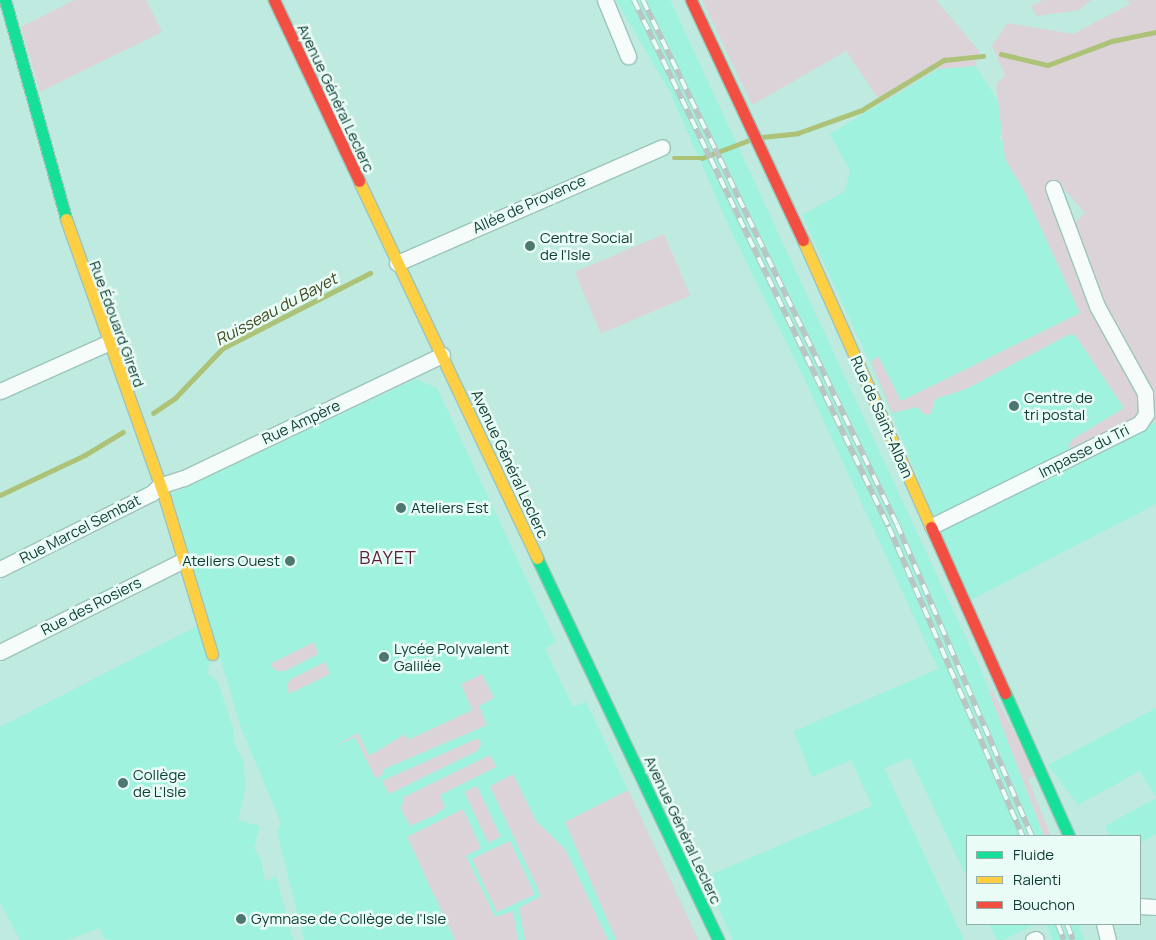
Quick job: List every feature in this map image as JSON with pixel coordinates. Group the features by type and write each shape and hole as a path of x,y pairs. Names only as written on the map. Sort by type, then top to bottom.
{"street":[{"name":"Rue Édouard Girerd","path":"5,0 5,25 55,187 159,486 212,654"},
{"name":"Avenue Général Leclerc","path":"274,0 718,940"},
{"path":"605,0 628,56"},
{"name":"Rue de Saint-Alban","path":"691,0 752,129 932,526 964,606 1044,774 1069,835"},
{"name":"Allée de Provence","path":"397,263 662,147"},
{"name":"Impasse du Tri","path":"932,526 1140,422 1146,414 1145,393 1098,306 1053,188"},
{"path":"0,391 108,343"},
{"name":"Rue Ampère","path":"159,486 184,478 442,355"},
{"name":"Rue Marcel Sembat","path":"0,569 152,493 159,486"},
{"name":"Rue des Rosiers","path":"0,652 182,561"},
{"path":"1141,906 1156,907"},
{"path":"1104,925 1108,940"}],"shaded area":[{"path":"74,0 146,0 162,32 40,92 21,27"},
{"path":"616,0 670,0 981,670 1044,835 966,835 966,876 910,758 884,768 964,940 733,940 705,877 872,806 851,760 812,777 794,731 938,669 804,378 729,227 670,92"},
{"path":"702,0 936,0 980,52 975,66 937,69 881,103 846,51 752,105"},
{"path":"1043,0 1091,0 1079,10 1037,16 1031,6"},
{"path":"1128,0 1156,0 1156,425 1150,415 1151,397 1147,384 1100,300 1073,225 1085,213 1057,181 1047,184 1094,308 1142,392 1144,400 1140,415 1134,420 1072,449 1068,446 1073,439 1124,408 1075,335 1068,335 966,389 935,399 931,414 925,415 917,407 892,413 871,362 878,356 901,401 1080,313 1023,189 1005,159 996,84 1005,75 992,46 1007,23 1073,34 1130,4"},
{"path":"975,66 1014,125 999,136 1124,382 1156,425 1156,504 969,601 872,367 802,215 845,191 850,171 830,134 937,69"},
{"path":"664,234 690,296 601,334 575,272"},
{"name":"Lycée Polyvalent Galilée","path":"416,379 437,388 556,642 545,649 573,707 586,702 699,940 304,940 277,832 281,823 241,728 172,494"},
{"name":"Collège de L'Isle","path":"199,625 209,660 208,674 218,682 234,732 233,740 244,763 245,791 238,820 260,826 254,848 261,860 265,882 276,876 293,940 110,940 104,938 100,928 67,940 20,940 0,902 0,727"},
{"path":"314,642 318,654 285,671 276,671 270,664"},
{"path":"325,662 330,674 289,694 287,684 291,679"},
{"path":"482,674 494,698 479,706 487,725 384,769 382,775 376,779 355,737 331,748 358,733 369,756 405,734 408,740 472,710 461,684"},
{"path":"992,690 1036,775 1028,779 1051,835 1044,835 989,692"},
{"path":"1156,708 1156,798 1140,771 1078,805 1048,765"},
{"path":"478,738 481,744 477,751 389,794 382,781"},
{"path":"490,755 496,767 440,795 445,807 435,815 410,826 401,809 404,797"},
{"path":"513,774 536,821 565,849 608,940 525,940 519,908 541,896 490,786"},
{"path":"477,786 501,837 488,843 464,792"},
{"path":"628,790 697,940 616,940 565,822"},
{"path":"1156,798 1156,834 1141,842 1141,835 1110,835 1105,826"},
{"path":"463,809 481,848 466,856 495,917 513,911 518,940 455,940 407,837"},
{"path":"510,841 535,894 497,912 472,859"},
{"path":"990,925 1034,925 1003,940 997,940"},
{"path":"1047,925 1078,925 1084,940 1052,940"}],"waterway":[{"name":"Ruisseau du Bayet","path":"1001,54 1048,65 1112,41 1156,32"},
{"name":"Ruisseau du Bayet","path":"762,137 798,133 862,110 944,60 983,56"},
{"name":"Ruisseau du Bayet","path":"674,158 702,158 752,139"},
{"name":"Ruisseau du Bayet","path":"153,413 175,398 223,348 370,273"},
{"name":"Ruisseau du Bayet","path":"0,495 85,455 123,432"}],"railway":[{"path":"634,0 889,527 1023,835"},
{"path":"643,0 897,524 1032,835"},
{"path":"1058,925 1064,940"},
{"path":"1067,925 1073,940"}],"traffic: fast":[{"path":"5,0 66,219"},
{"path":"537,558 718,940"},
{"path":"1005,693 1069,835"}],"traffic: slow":[{"path":"359,181 537,558"},
{"path":"66,219 165,499 212,654"},
{"path":"803,240 931,527"}],"traffic: jam":[{"path":"274,0 359,181"},
{"path":"691,0 803,240"},
{"path":"931,527 1005,693"}],"place":[{"name":"Centre Social de l'Isle","path":"530,246"},
{"name":"Centre de tri postal","path":"1014,406"},
{"name":"Ateliers Est","path":"401,508"},
{"name":"Ateliers Ouest","path":"290,561"},
{"name":"Lycée Polyvalent Galilée","path":"384,657"},
{"name":"Collège de L'Isle","path":"123,783"},
{"name":"Gymnase de Collège de l'Isle","path":"241,919"}],"district":[{"name":"BAYET","path":"388,557"}]}
